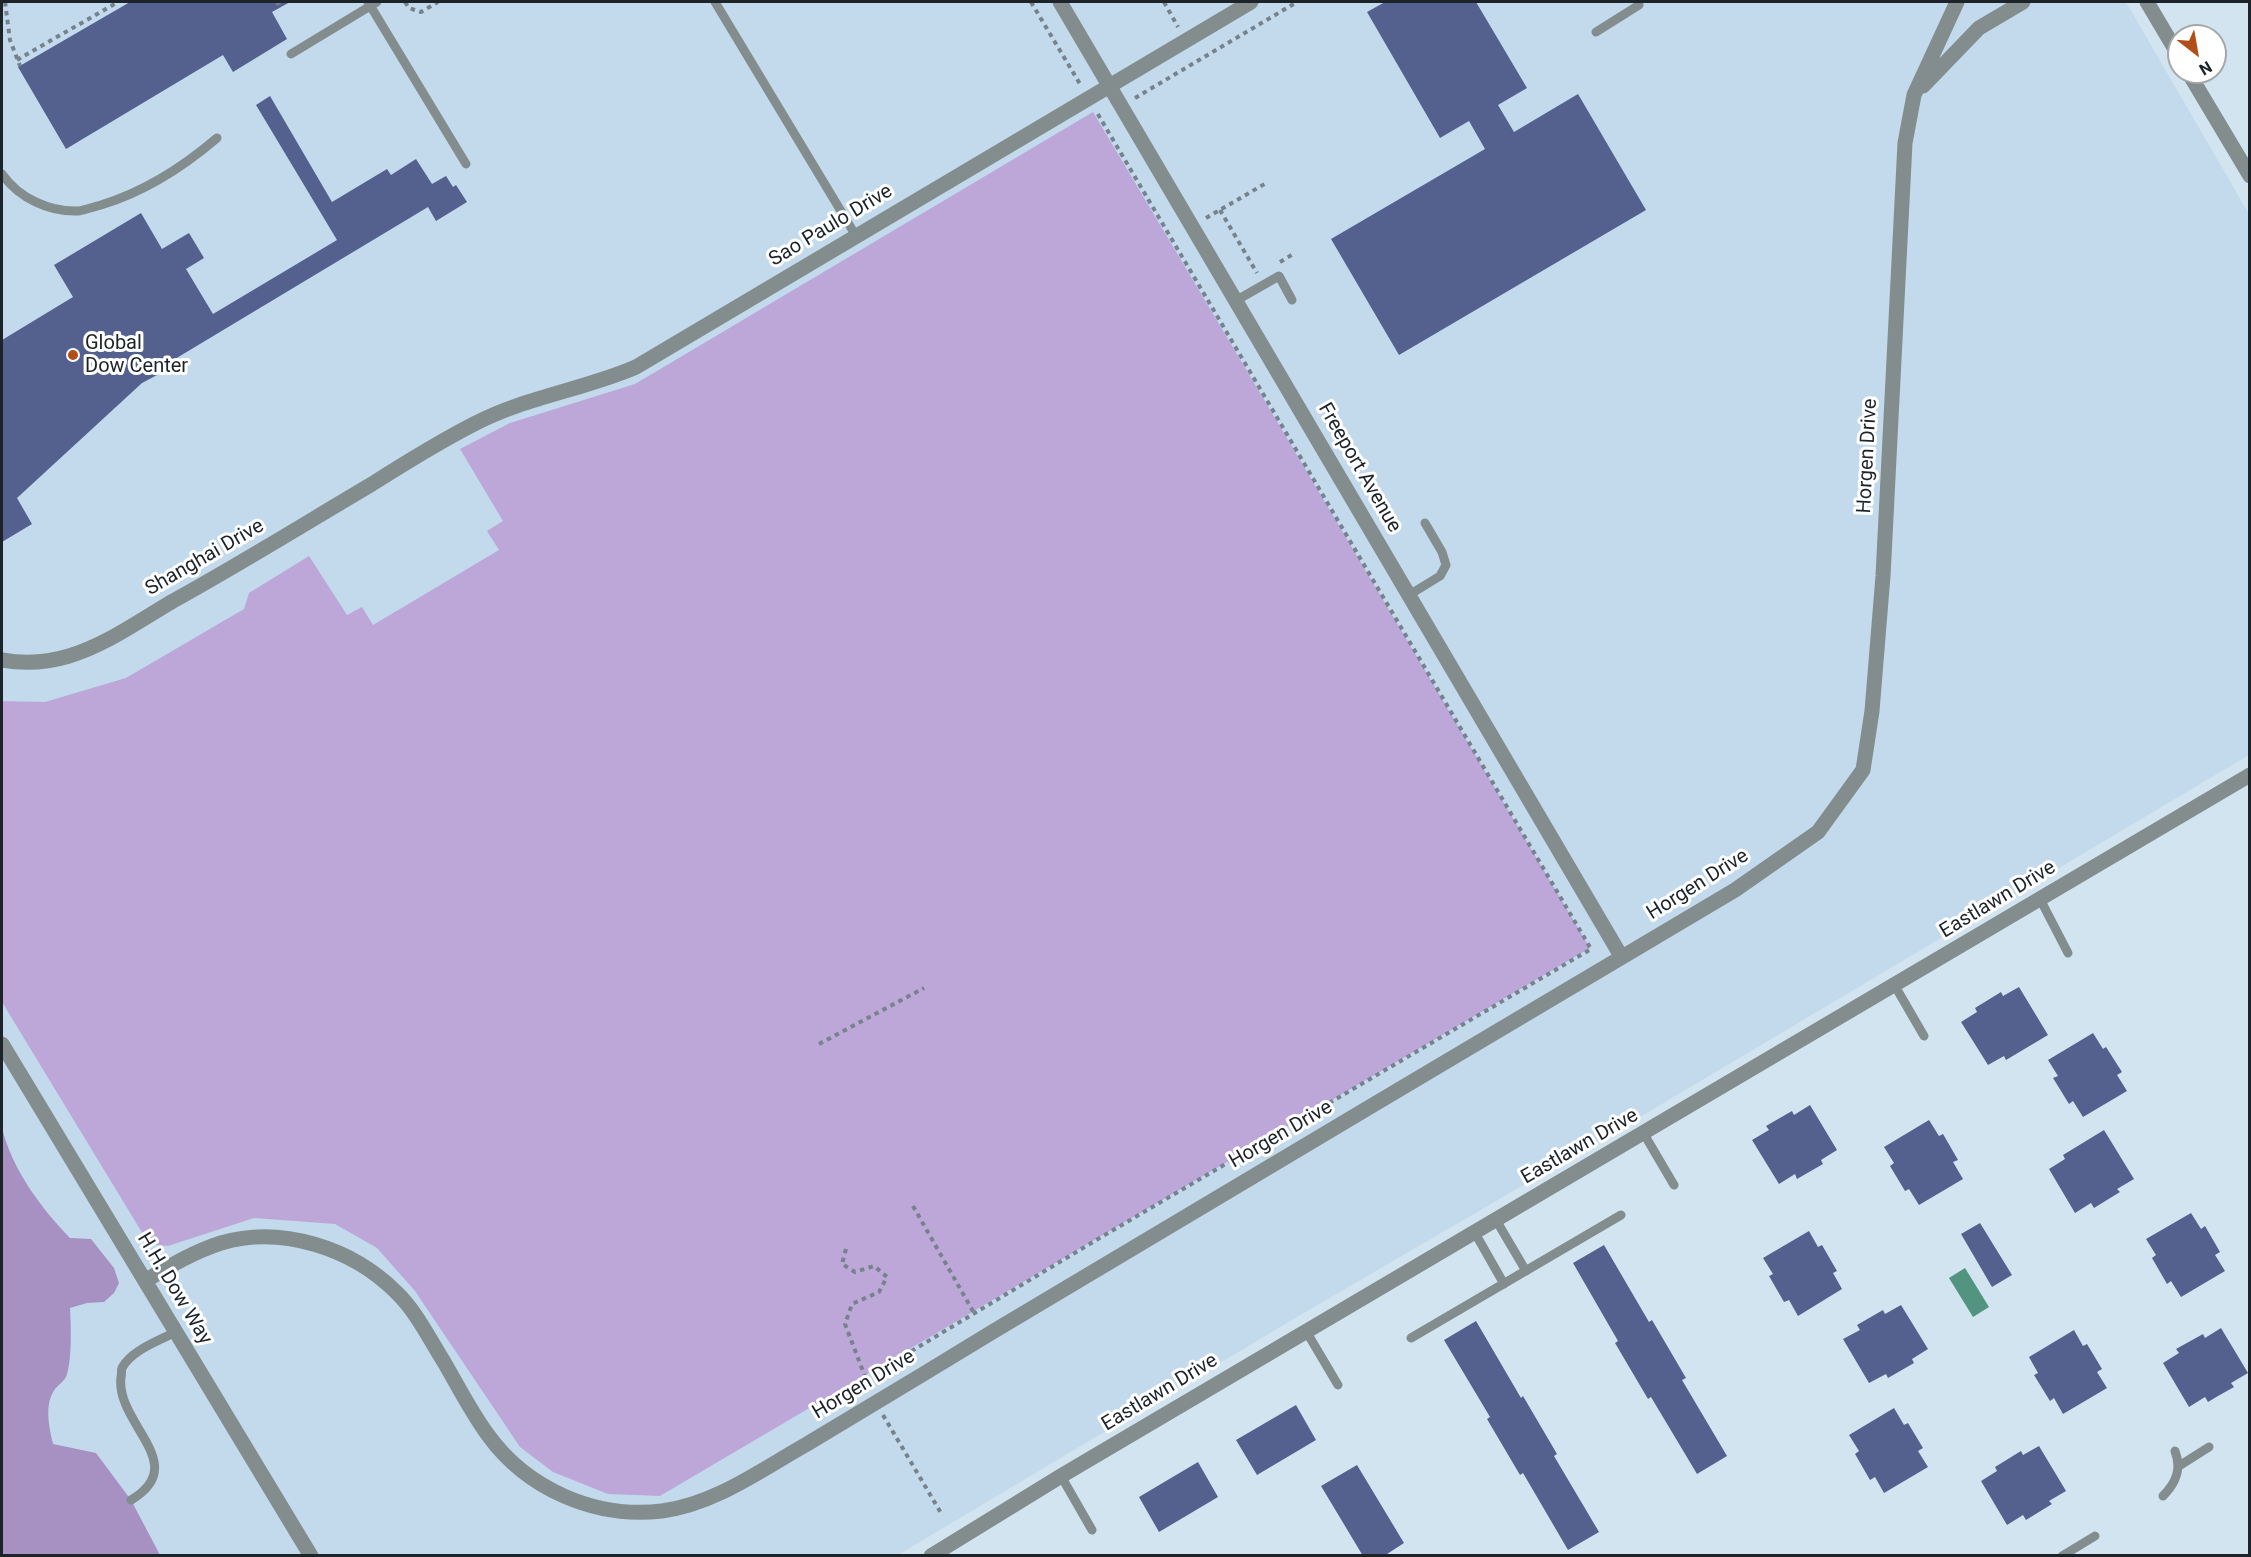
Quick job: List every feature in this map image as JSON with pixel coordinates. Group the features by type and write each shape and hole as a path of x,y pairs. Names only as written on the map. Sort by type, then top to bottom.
{"street":[{"name":"Freeport Avenue","path":"1060,2 1621,956"},
{"name":"Sao Paulo Drive","path":"419,455 500,411 606,380 636,367 1251,2"},
{"name":"Horgen Drive","path":"145,1281 190,1254 227,1241 278,1237 330,1248 366,1269 395,1291 417,1319 489,1437 536,1482 591,1507 626,1511 661,1511 694,1503 727,1490 876,1403 1146,1239 1735,890 1818,832 1863,770 1872,711 1883,576 1905,143 1914,95 1957,2"},
{"path":"1914,95 1979,28 2023,2"},
{"path":"2147,2 2167,36"},
{"path":"2195,84 2250,176"},
{"name":"Shanghai Drive","path":"2,660 24,664 46,661 68,656 114,636 419,455"},
{"name":"Eastlawn Drive","path":"931,1556 1061,1476 2250,775"},
{"name":"H.H. Dow Way","path":"2,1044 311,1556"}],"lane":[{"path":"715,2 856,236"},
{"path":"291,54 372,3 466,164"},
{"path":"1596,32 1640,3"},
{"path":"2,174 21,195 56,210 80,211 148,186 201,152 217,138"},
{"path":"1237,300 1279,276 1292,300"},
{"path":"1409,595 1440,576 1446,565 1442,552 1425,523"},
{"path":"2040,899 2068,953"},
{"path":"1895,986 1924,1036"},
{"path":"1644,1134 1674,1185"},
{"path":"1411,1338 1621,1215"},
{"path":"1496,1220 1526,1271"},
{"path":"1475,1233 1504,1284"},
{"path":"1306,1331 1338,1385"},
{"path":"131,1500 140,1495 155,1477 156,1462 128,1410 120,1386 123,1368 135,1354 175,1332"},
{"path":"2179,1466 2210,1447"},
{"path":"2163,1496 2171,1488 2177,1476 2179,1466 2175,1451"},
{"path":"1061,1476 1092,1530"},
{"path":"2062,1556 2095,1536"}],"path":[{"path":"6,2 7,29 20,66"},
{"path":"16,60 118,2"},
{"path":"405,2 409,8 420,12 438,2"},
{"path":"865,1379 1591,949 1031,2"},
{"path":"1164,2 1185,40"},
{"path":"1100,118 1297,2"},
{"path":"1172,238 1268,182"},
{"path":"1220,210 1258,275 1267,270"},
{"path":"1276,264 1295,253"},
{"path":"819,1044 924,987"},
{"path":"913,1206 974,1313"},
{"path":"846,1249 842,1264 855,1272 874,1266 887,1277 879,1292 852,1304 845,1324 876,1403 941,1513"}],"shaded area":[{"path":"2,2 2126,2 2167,73 2167,84 2174,84 2249,214 2249,755 898,1555 2,1556"},
{"path":"1093,112 1590,948 660,1496 608,1494 553,1472 520,1447 415,1291 377,1248 335,1224 254,1218 168,1246 149,1244 2,1002 2,701 45,702 126,678 244,609 249,593 309,556 347,615 362,607 373,625 499,550 487,531 503,521 460,449 510,423 635,384"},
{"path":"2,1128 20,1173 38,1201 70,1238 91,1239 114,1268 119,1283 114,1293 104,1302 87,1303 70,1308 69,1368 65,1378 55,1389 48,1409 53,1444 96,1453 131,1500 160,1555 2,1555"},
{"path":"1965,1268 1989,1307 1973,1317 1949,1278"}],"building":[{"path":"130,2 290,2 272,12 287,39 233,72 223,55 66,149 18,67"},
{"path":"1385,2 1476,2 1527,88 1498,105 1514,132 1578,94 1646,210 1399,355 1331,239 1485,149 1469,121 1440,138 1367,12"},
{"path":"270,96 332,202 387,169 391,175 416,159 432,184 446,176 453,187 456,185 467,202 436,221 428,207 175,359 178,364 142,383 17,498 32,524 2,542 2,340 73,297 54,265 141,213 162,249 189,233 204,258 186,269 213,314 337,240 256,105"},
{"path":"2019,987 2048,1035 2006,1060 2004,1056 1988,1065 1961,1022 1977,1012 1975,1008 2001,992 2003,996"},
{"path":"2093,1033 2103,1049 2106,1047 2122,1072 2117,1075 2127,1091 2083,1117 2073,1101 2069,1104 2053,1078 2058,1076 2048,1060"},
{"path":"1810,1105 1837,1150 1821,1160 1823,1164 1797,1179 1795,1174 1779,1184 1752,1140 1769,1130 1766,1126 1792,1111 1794,1115"},
{"path":"1929,1120 1939,1136 1943,1134 1958,1160 1953,1162 1963,1179 1919,1205 1909,1189 1905,1191 1890,1166 1894,1163 1884,1147"},
{"path":"2104,1130 2134,1179 2117,1189 2120,1192 2094,1208 2091,1203 2075,1213 2049,1169 2065,1159 2063,1155"},
{"path":"2191,1213 2201,1229 2205,1226 2220,1252 2215,1255 2225,1271 2181,1297 2171,1281 2167,1284 2152,1258 2156,1255 2146,1239"},
{"path":"1980,1223 2012,1275 1992,1287 1961,1234"},
{"path":"1809,1231 1818,1247 1822,1245 1837,1271 1833,1273 1842,1289 1798,1316 1789,1300 1784,1302 1769,1276 1773,1274 1763,1258"},
{"path":"1604,1245 1649,1322 1652,1320 1686,1378 1682,1380 1727,1456 1697,1474 1651,1397 1648,1399 1615,1343 1618,1341 1573,1263"},
{"path":"1901,1305 1928,1349 1912,1359 1914,1363 1888,1378 1886,1374 1869,1383 1843,1339 1860,1330 1857,1325 1883,1310 1885,1314"},
{"path":"1476,1321 1557,1454 1554,1456 1599,1532 1568,1550 1523,1473 1520,1475 1487,1419 1490,1417 1444,1340"},
{"path":"2221,1328 2248,1373 2231,1383 2234,1387 2208,1402 2205,1397 2189,1407 2163,1363 2179,1353 2176,1349 2203,1334 2205,1338"},
{"path":"2074,1330 2083,1346 2087,1344 2102,1369 2097,1372 2107,1388 2063,1414 2054,1398 2050,1401 2034,1375 2038,1373 2029,1357"},
{"path":"1296,1405 1316,1440 1257,1475 1236,1440"},
{"path":"1894,1408 1904,1425 1908,1423 1923,1448 1918,1451 1928,1467 1884,1493 1875,1477 1870,1480 1855,1454 1859,1451 1849,1435"},
{"path":"2039,1446 2066,1491 2049,1501 2052,1504 2026,1520 2023,1515 2007,1525 1981,1481 1997,1471 1995,1467 2021,1451 2023,1455"},
{"path":"1198,1462 1218,1497 1159,1532 1139,1497"},
{"path":"1357,1465 1404,1543 1384,1556 1363,1556 1321,1486"}],"place":[{"name":"Global Dow Center","path":"73,355"}]}
